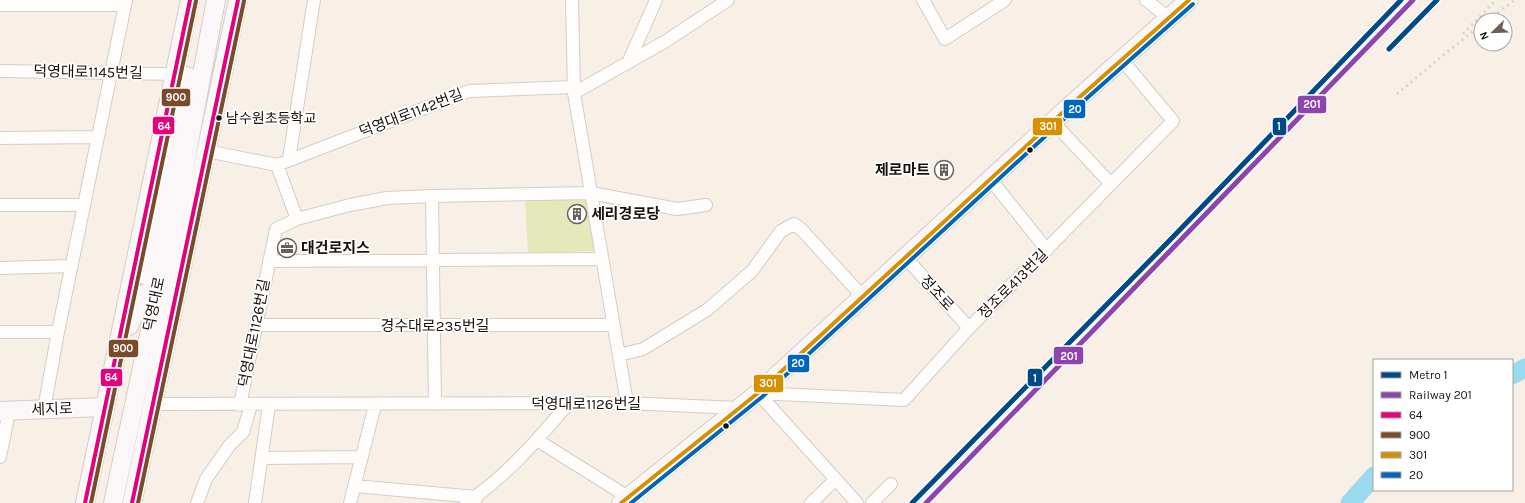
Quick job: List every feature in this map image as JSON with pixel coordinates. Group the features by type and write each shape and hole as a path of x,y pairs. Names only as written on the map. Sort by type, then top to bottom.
{"main road":[{"name":"덕영대로","path":"85,503 104,407 176,74 190,0"},
{"path":"171,199 202,0"},
{"path":"171,199 216,0"},
{"name":"덕영대로","path":"132,503 238,0"},
{"path":"625,500 737,408 758,393 1053,122 1123,61 1189,0"},
{"name":"덕영대로","path":"102,503 171,199"},
{"name":"덕영대로","path":"113,503 150,295"},
{"path":"117,351 150,295"},
{"path":"150,295 162,361"},
{"name":"세지로","path":"5,411 104,407"}],"street":[{"path":"289,159 314,0"},
{"path":"572,0 574,90 626,403"},
{"path":"628,63 656,0"},
{"path":"574,90 628,63 666,41 728,0"},
{"path":"923,0 945,39 1005,0"},
{"path":"1146,0 1169,18"},
{"path":"0,5 125,3 71,266 44,409"},
{"name":"정조로413번길","path":"758,393 904,400 969,328 1172,121 1123,61"},
{"name":"덕영대로1145번길","path":"0,71 176,74"},
{"name":"덕영대로1142번길","path":"277,165 289,159 469,91 574,90"},
{"path":"1053,122 1111,184"},
{"path":"0,138 98,137"},
{"path":"207,151 277,165 297,219"},
{"path":"991,180 1047,250"},
{"path":"602,259 269,261 276,229 297,219 350,205 387,198 591,193 677,209 706,205"},
{"path":"432,196 431,261 435,404"},
{"path":"0,206 84,205"},
{"path":"618,356 643,349 707,310 752,271 781,231 794,224 802,229 863,296"},
{"name":"정조로","path":"906,258 969,328"},
{"name":"덕영대로1126번길","path":"245,405 256,325 269,261"},
{"path":"0,268 71,266"},
{"name":"경수대로235번길","path":"256,325 613,325"},
{"path":"0,332 58,332"},
{"path":"758,393 857,503"},
{"path":"355,486 473,501 537,440 569,403"},
{"name":"덕영대로1126번길","path":"153,404 375,405 626,403 737,408"},
{"path":"197,503 206,479 229,446 243,432 245,405"},
{"path":"256,503 269,405"},
{"path":"350,503 375,405"},
{"path":"0,457 5,411"},
{"path":"537,440 625,500"},
{"path":"262,458 362,457"},
{"path":"811,503 835,480"},
{"path":"872,503 891,484"}],"green space":[{"path":"525,199 588,199 597,251 528,253"}],"waterway":[{"path":"1513,374 1525,368"},
{"path":"1350,503 1373,477"}],"railway":[{"path":"1463,34 1496,0"},
{"path":"1499,12 1515,0"},
{"path":"1397,94 1473,31"}],"metro line":[{"name":"1","path":"912,503 1170,240 1401,0"},
{"name":"1","path":"1389,49 1437,0"}],"rail line":[{"name":"201","path":"926,503 1413,0"}],"transit line":[{"name":"64","path":"85,503 190,0"},
{"name":"64","path":"132,503 238,0"},
{"name":"301","path":"621,503 758,393 1073,103 1189,0"},
{"name":"900","path":"91,503 196,1"},
{"name":"900","path":"138,503 244,1"},
{"name":"20","path":"631,503 762,397 1077,107 1193,4"}],"place":[{"name":"남수원초등학교","path":"219,118"},
{"name":"제로마트","path":"944,170"},
{"name":"세리경로당","path":"577,214"},
{"name":"대건로지스","path":"287,248"}]}
